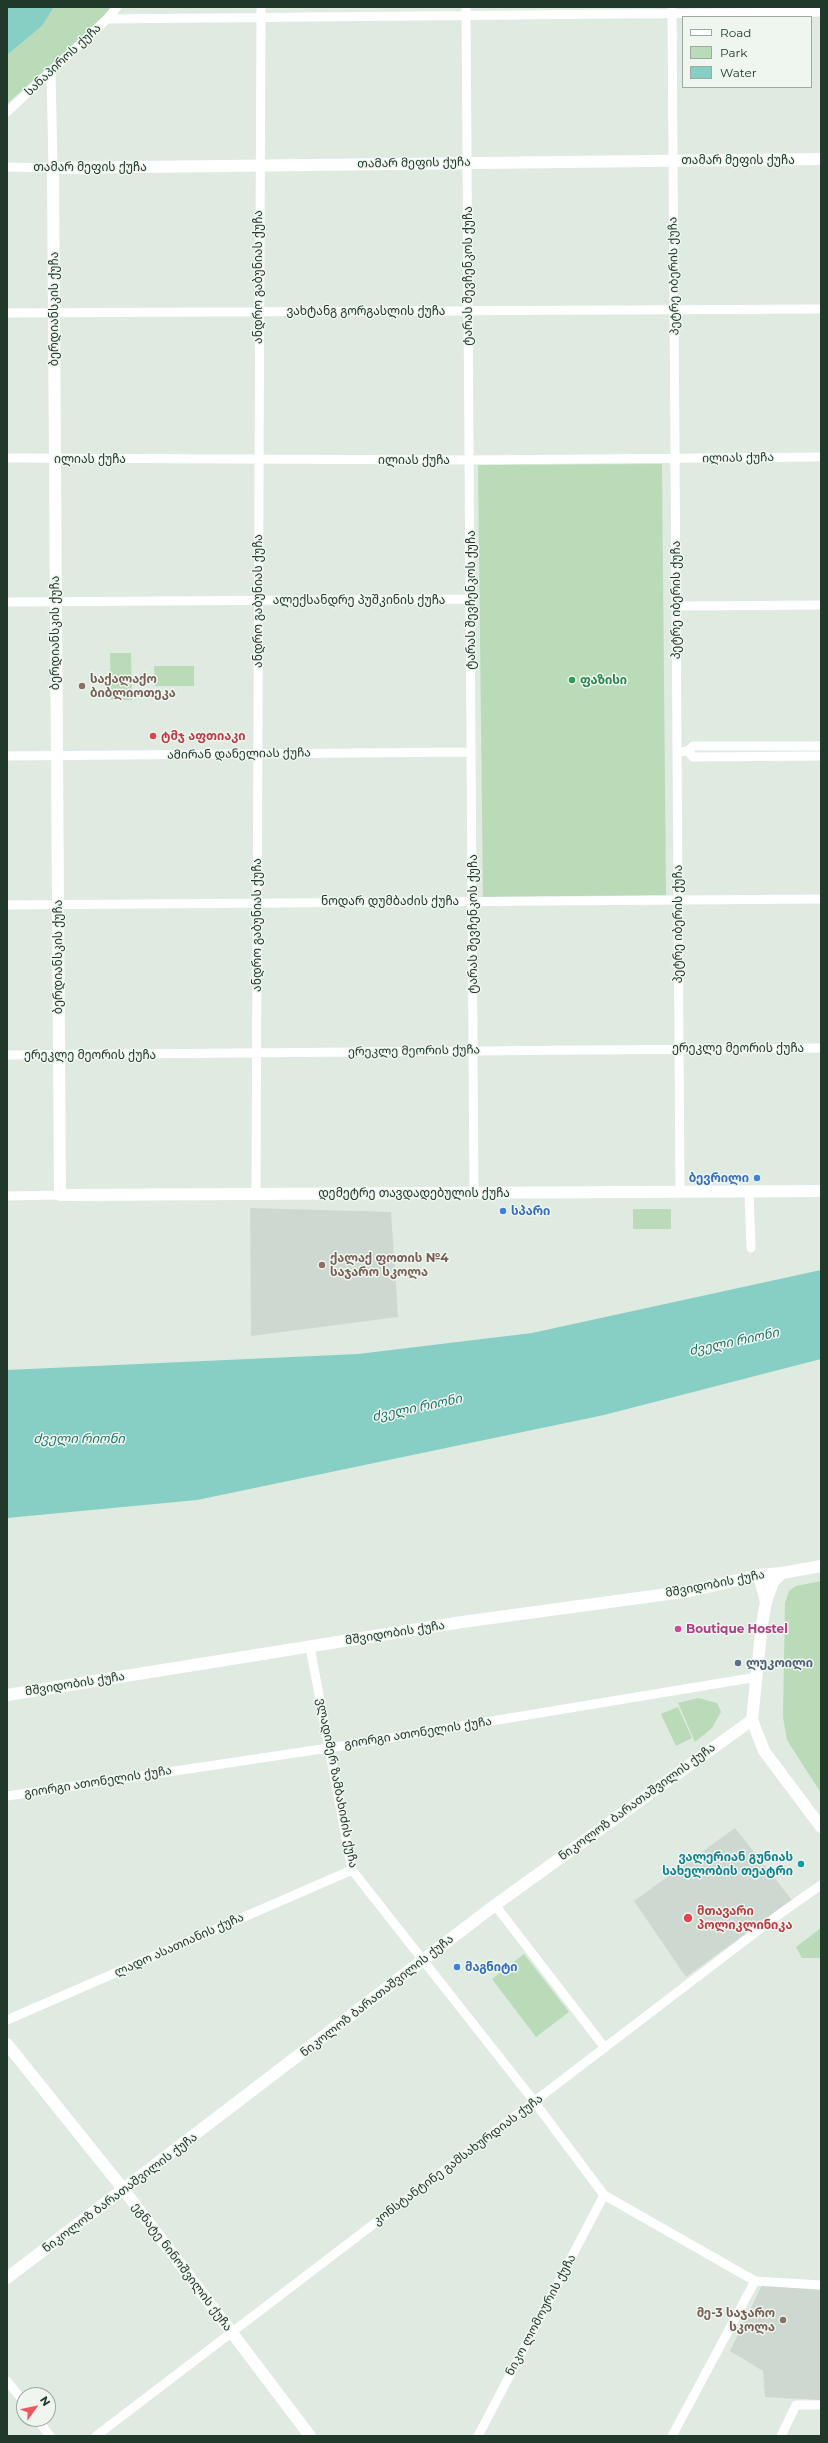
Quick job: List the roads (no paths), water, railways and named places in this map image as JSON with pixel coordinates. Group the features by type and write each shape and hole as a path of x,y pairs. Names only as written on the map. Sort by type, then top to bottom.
{"street":[{"name":"სანაპიროს ქუჩა","path":"7,112 107,19 117,7"},
{"name":"ანდრო გაბუნიას ქუჩა","path":"256,1194 258,312 261,7"},
{"path":"107,19 262,17 466,11 672,10 821,12"},
{"name":"პეტრე იბერის ქუჩა","path":"672,10 680,1192"},
{"name":"ტარას შევჩენკოს ქუჩა","path":"466,11 474,1193"},
{"name":"ბერდიანსკის ქუჩა","path":"51,71 53,168 60,1195"},
{"name":"თამარ მეფის ქუჩა","path":"7,167 259,166 468,162 821,159"},
{"name":"ვახტანგ გორგასლის ქუჩა","path":"7,312 54,314 468,310 821,309"},
{"name":"ილიას ქუჩა","path":"7,458 470,460 821,457"},
{"name":"ალექსანდრე პუშკინის ქუჩა","path":"7,602 470,599"},
{"path":"676,606 821,605"},
{"path":"677,752 688,751 693,746 821,746"},
{"path":"688,751 693,757 821,756"},
{"name":"ამირან დანელიას ქუჩა","path":"7,756 472,752"},
{"name":"ნოდარ დუმბაძის ქუჩა","path":"7,905 821,899"},
{"name":"ერეკლე მეორის ქუჩა","path":"7,1056 474,1050 821,1048"},
{"name":"დემეტრე თავდადებულის ქუჩა","path":"7,1196 821,1191"},
{"path":"749,1192 751,1248"},
{"name":"მშვიდობის ქუჩა","path":"7,1694 462,1622 690,1591 759,1575 782,1573 821,1566"},
{"path":"782,1573 773,1582 766,1602 752,1720 764,1751 821,1827"},
{"path":"759,1575 766,1602"},
{"name":"ვლადიმერ ზამბახიძის ქუჩა","path":"310,1647 352,1870 425,1960 604,2195 755,2281 821,2284"},
{"name":"გიორგი ათონელის ქუჩა","path":"7,1796 329,1748 757,1677"},
{"name":"ნიკოლოზ ბარათაშვილის ქუჩა","path":"7,2278 495,1905 752,1720"},
{"name":"ლადო ასათიანის ქუჩა","path":"7,2020 352,1870"},
{"name":"კონსტანტინე გამსახურდიას ქუჩა","path":"96,2436 781,1913 821,1885"},
{"path":"495,1905 604,2048"},
{"name":"ეგნატე ნინოშვილის ქუჩა","path":"7,2044 124,2190 310,2436"},
{"name":"ნიკო ლომოურის ქუჩა","path":"478,2436 604,2195"},
{"path":"672,2436 755,2281"},
{"path":"7,2380 16,2392"},
{"path":"781,2436 796,2405 821,2406"},
{"path":"43,2427 50,2436"}],"water":[{"path":"7,7 54,7 42,26 7,55"},
{"name":"ძველი რიონი","path":"821,1270 821,1359 604,1415 197,1500 7,1518 7,1370 358,1354 532,1333"}],"place":[{"name":"ფაზისი","path":"572,680"},
{"name":"საქალაქო ბიბლიოთეკა","path":"82,686"},
{"name":"ტმჯ აფთიაკი","path":"153,736"},
{"name":"ბევრილი","path":"757,1178"},
{"name":"სპარი","path":"503,1211"},
{"name":"ქალაქ ფოთის №4 საჯარო სკოლა","path":"322,1265"},
{"name":"Boutique Hostel","path":"678,1629"},
{"name":"ლუკოილი","path":"738,1663"},
{"name":"ვალერიან გუნიას სახელობის თეატრი","path":"801,1864"},
{"name":"მთავარი პოლიკლინიკა","path":"688,1918"},
{"name":"მაგნიტი","path":"457,1967"},
{"name":"მე-3 საჯარო სკოლა","path":"783,2320"}]}
